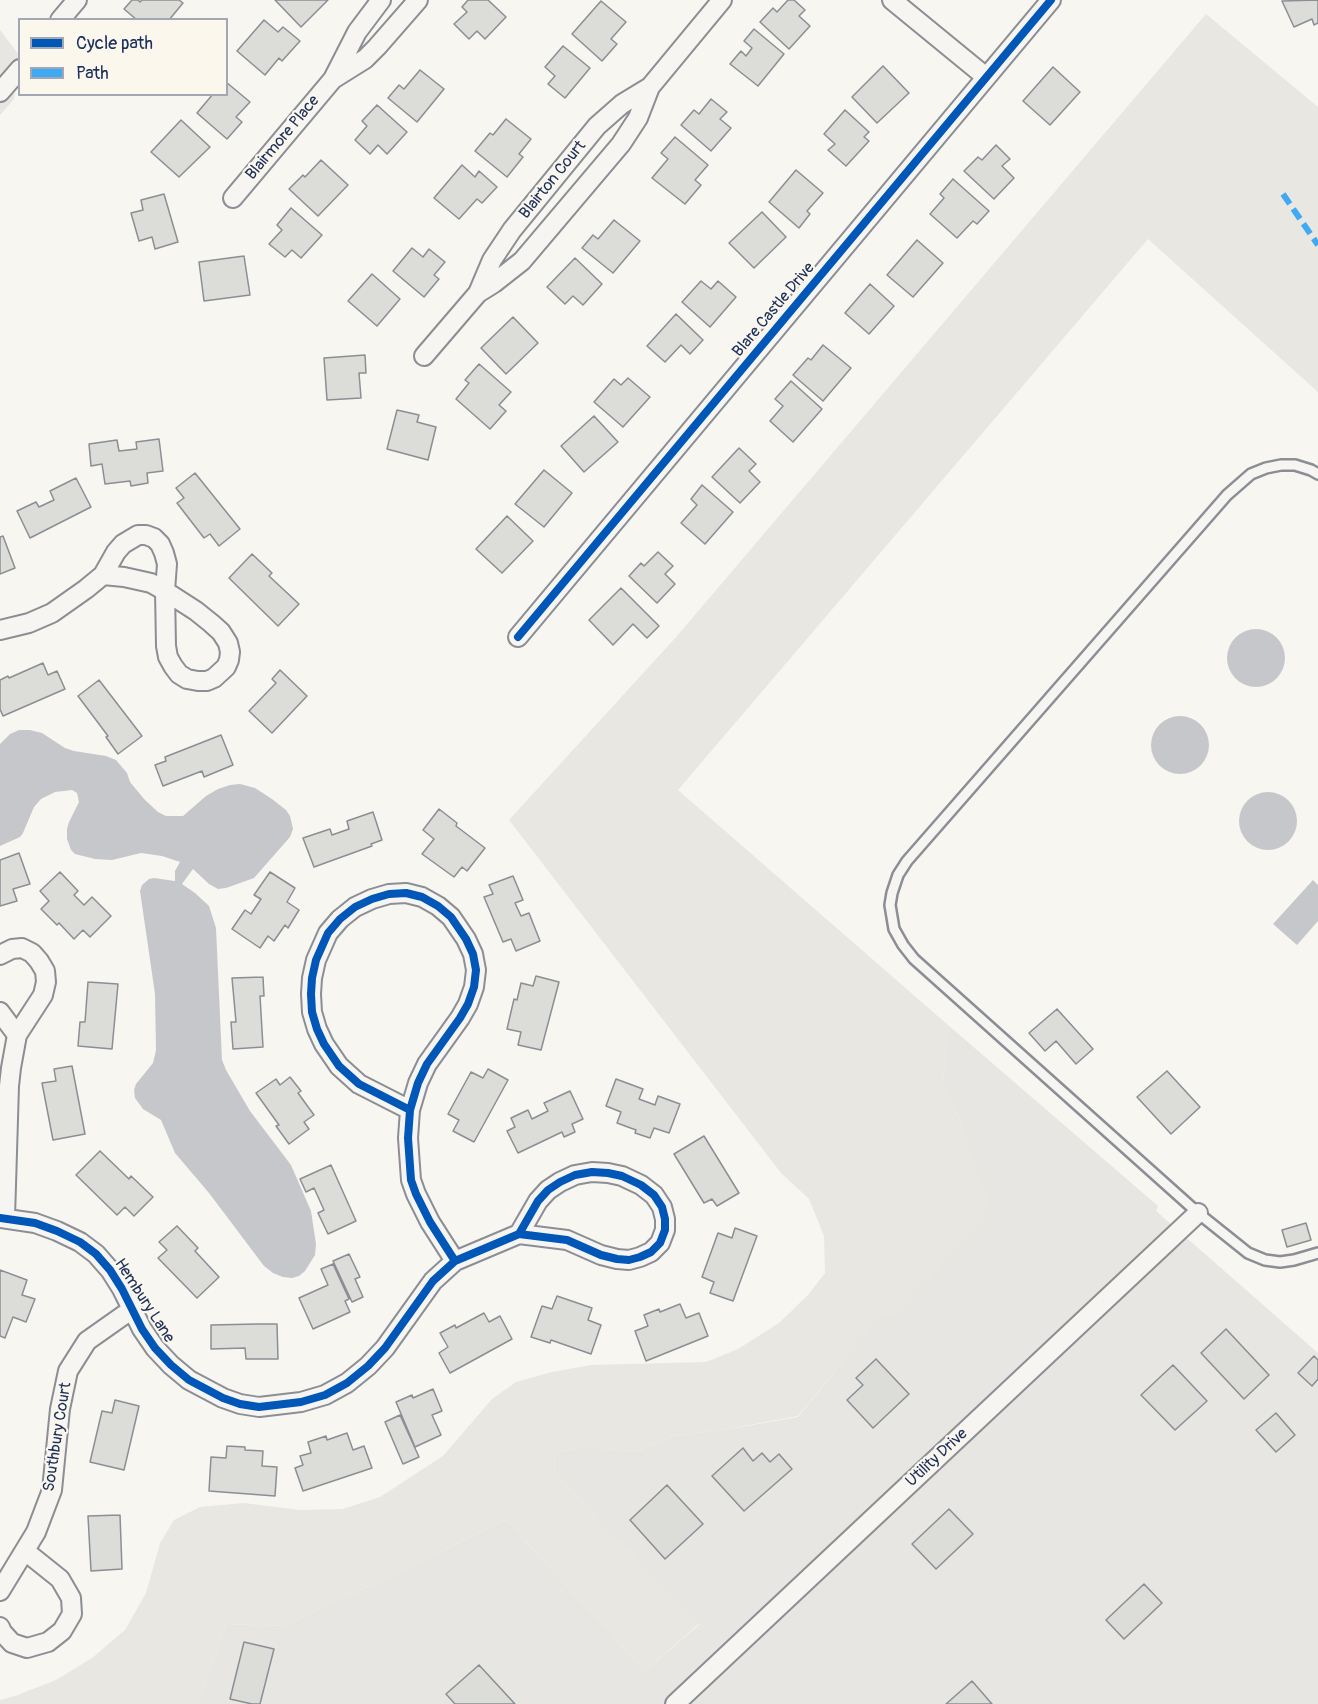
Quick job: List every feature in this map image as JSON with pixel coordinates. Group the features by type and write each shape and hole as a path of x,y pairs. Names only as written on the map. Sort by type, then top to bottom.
{"street":[{"path":"62,18 77,0"},
{"name":"Blairmore Place","path":"233,198 333,79 357,32 381,0"},
{"name":"Blairmore Place","path":"333,79 364,59 377,47 418,0"},
{"name":"Blairton Court","path":"423,356 478,292 522,261 614,152 638,118 650,87 722,0"},
{"path":"892,0 986,77"},
{"name":"Blare Castle Drive","path":"518,637 1051,0"},
{"path":"0,92 18,71"},
{"name":"Blairton Court","path":"478,292 502,244 597,126 622,104 650,87"},
{"path":"0,630 34,621 52,613 86,590 103,575 123,544 138,535 146,535 154,538 160,544 167,564 165,591 166,646 172,666 187,679 207,681 214,678 226,666 230,652 228,643 211,623 165,591 151,583 103,575"},
{"path":"410,1110 359,1084 339,1066 317,1029 312,1012 311,994 316,960 328,933 340,919 355,907 372,899 389,894 406,893 422,897 451,917 466,939 473,954 476,970 474,987 468,1004 427,1064 418,1083 410,1110 408,1138 411,1180 430,1222 455,1261"},
{"path":"0,955 12,949 22,948 32,953 45,971 46,982 43,995 17,1035 9,1086 3,1218"},
{"path":"0,1012 17,1035"},
{"name":"Hembury Lane","path":"3,1218 35,1223 57,1231 80,1242 96,1254 110,1270 131,1310 155,1347 171,1365 204,1389 249,1406 278,1406 301,1402 325,1395 346,1383 368,1366 385,1348 433,1281 455,1261 519,1234 567,1240 601,1255 629,1260 651,1252 660,1243 664,1230 664,1219 662,1207 654,1196 641,1185 622,1176 591,1172 575,1175 548,1190 519,1234"},
{"name":"Utility Drive","path":"675,1704 1198,1213"},
{"name":"Southbury Court","path":"0,1591 36,1532 52,1490 60,1409 68,1371 87,1341 131,1310"},
{"path":"0,1627 12,1643 27,1648 48,1642 62,1631 72,1614 71,1598 60,1579 25,1551"}],"lane":[{"path":"1318,474 1295,465 1266,468 1251,474 1227,495 907,861 898,875 890,905 894,929 914,959 1198,1213 1248,1253 1265,1260 1280,1262 1318,1253"}],"shaded area":[{"path":"1206,14 1318,107 1318,392 1148,239 678,790 948,1025 943,1082 963,1127 992,1211 899,1315 878,1319 798,1416 724,1430 672,1436 636,1452 586,1446 554,1453 555,1473 700,1623 645,1671 506,1520 285,1626 226,1624 198,1704 0,1704 0,1700 56,1680 92,1658 125,1630 146,1593 160,1543 174,1520 200,1507 244,1503 300,1510 343,1509 380,1497 443,1456 492,1399 516,1382 591,1365 706,1362 738,1349 779,1323 808,1295 825,1273 824,1236 809,1199 781,1173 509,820 677,636"},
{"path":"0,30 18,54 18,64 14,99 0,115"},
{"path":"1256,629 1272,634 1280,642 1285,658 1280,674 1272,682 1256,687 1240,682 1232,674 1227,658 1232,642 1240,634"},
{"path":"1180,716 1196,721 1204,729 1209,745 1204,761 1196,769 1180,774 1164,769 1156,761 1151,745 1156,729 1164,721"},
{"path":"19,730 42,733 65,748 116,760 145,800 166,816 183,816 218,789 240,784 255,788 286,810 290,816 293,829 290,837 254,878 218,889 193,869 182,884 209,906 216,928 222,1060 250,1111 291,1165 311,1211 316,1244 315,1255 299,1276 283,1277 264,1266 209,1193 175,1153 161,1120 143,1109 135,1098 136,1084 153,1063 156,1050 155,994 140,891 142,885 149,879 175,881 175,871 180,862 141,853 112,860 75,854 67,839 69,822 79,802 77,793 72,790 55,792 41,799 34,807 20,837 0,846 0,744 10,734"},
{"path":"1268,792 1284,797 1292,805 1297,821 1292,837 1284,845 1268,850 1252,845 1244,837 1239,821 1244,805 1252,797"},
{"path":"1313,880 1318,885 1318,921 1297,945 1273,924"},
{"path":"948,1025 1158,1206 1156,1211 1318,1353 1318,1704 198,1704 226,1624 285,1626 506,1520 645,1671 700,1624 555,1473 554,1453 586,1446 636,1452 672,1436 724,1430 798,1417 878,1318 963,1127 943,1082"}],"building":[{"path":"132,0 140,2 142,0 179,0 183,3 171,18 135,18 124,9"},
{"path":"275,0 328,0 301,27"},
{"path":"468,0 488,0 506,17 485,39 477,31 469,39 454,24 467,12 462,7"},
{"path":"788,0 794,0 805,10 799,16 810,26 789,49 760,22 773,8 777,12"},
{"path":"1318,0 1318,23 1314,25 1312,19 1294,27 1282,1"},
{"path":"601,1 626,22 611,39 617,44 602,61 572,34"},
{"path":"264,20 278,32 283,27 300,41 282,61 279,58 265,75 237,51"},
{"path":"754,29 784,54 758,86 730,64 741,51 746,56 752,48 744,41"},
{"path":"563,46 590,68 565,98 548,84 555,76 545,67"},
{"path":"883,66 909,93 877,123 852,97"},
{"path":"1053,67 1080,92 1050,125 1023,101"},
{"path":"420,70 444,89 417,122 388,98 399,85 404,89"},
{"path":"228,84 250,102 236,117 242,122 227,139 197,113 211,96 228,96"},
{"path":"711,99 727,112 720,119 731,128 711,151 681,125 694,110 699,114"},
{"path":"377,105 407,132 387,154 378,145 370,154 355,140 367,126 362,121"},
{"path":"845,110 869,132 864,137 869,141 846,166 828,150 835,144 824,134"},
{"path":"506,119 531,139 519,154 523,157 507,177 475,151"},
{"path":"181,120 210,147 179,177 151,152"},
{"path":"675,137 708,165 695,180 701,185 685,204 652,178 668,159 661,153"},
{"path":"996,145 1010,159 1002,166 1014,178 994,199 964,171 978,157 982,160"},
{"path":"321,160 348,185 318,216 289,189 303,175 305,177"},
{"path":"462,165 475,177 479,171 497,187 482,203 477,199 459,219 434,198"},
{"path":"796,170 823,193 807,211 810,214 799,228 769,202"},
{"path":"953,179 989,211 977,224 973,221 957,238 930,214 944,198 940,194"},
{"path":"164,194 178,242 155,249 152,237 139,241 131,213 143,210 141,200"},
{"path":"291,208 322,235 301,258 292,250 285,257 269,244 282,230 277,225"},
{"path":"762,212 786,237 754,268 729,243"},
{"path":"614,220 640,241 613,273 582,248 593,235 598,239"},
{"path":"917,240 943,263 913,297 887,275"},
{"path":"412,248 423,257 429,249 445,262 434,275 439,279 424,297 393,271"},
{"path":"244,256 250,295 204,301 199,262"},
{"path":"575,258 602,284 583,305 573,296 565,304 547,287"},
{"path":"372,274 400,299 377,326 348,301"},
{"path":"701,281 711,289 718,281 736,297 710,327 682,302"},
{"path":"870,284 894,306 869,334 845,313"},
{"path":"676,314 703,340 690,354 681,345 665,362 647,346"},
{"path":"513,317 538,343 506,374 481,348"},
{"path":"823,345 851,368 823,401 793,375 808,358 811,360"},
{"path":"365,355 366,373 359,373 361,398 327,400 324,358"},
{"path":"479,364 511,392 499,405 506,411 490,429 456,399 469,383 465,380"},
{"path":"628,378 650,397 623,427 594,402 614,379 621,385"},
{"path":"791,381 822,409 793,442 770,421 783,406 775,399"},
{"path":"397,410 419,415 417,422 436,427 428,460 387,449"},
{"path":"594,416 618,442 584,472 561,446"},
{"path":"159,439 163,471 147,473 148,483 131,486 130,481 105,484 102,464 91,466 89,444 117,440 119,451 137,449 136,442"},
{"path":"739,448 756,464 749,471 760,482 740,503 712,477"},
{"path":"544,470 572,493 544,527 515,504"},
{"path":"195,473 240,529 219,546 210,534 204,538 177,503 184,498 176,488"},
{"path":"76,478 91,507 30,538 17,511 36,502 39,507 54,500 50,491"},
{"path":"702,485 733,512 705,544 681,523 697,505 691,499"},
{"path":"507,516 533,541 502,573 476,549"},
{"path":"3,536 15,568 0,574 0,537"},
{"path":"658,552 673,566 665,574 675,584 657,603 629,576 641,563 644,566"},
{"path":"252,554 272,573 269,576 299,604 278,626 229,578"},
{"path":"621,588 659,626 647,638 633,624 613,645 589,620"},
{"path":"43,663 48,675 57,671 65,689 3,716 0,709 0,680"},
{"path":"280,670 307,696 272,733 249,711 276,683 272,679"},
{"path":"99,680 142,736 118,754 106,737 108,736 78,696"},
{"path":"221,735 233,765 204,777 202,771 163,786 155,765 166,761 165,757"},
{"path":"439,809 457,823 456,826 485,848 467,871 462,867 454,877 422,854 434,839 423,830"},
{"path":"373,812 382,840 371,844 372,846 314,867 303,838 330,829 332,835 349,829 347,821"},
{"path":"19,853 30,884 13,889 17,901 0,906 0,860"},
{"path":"60,872 78,891 74,895 84,905 92,897 111,916 90,937 83,930 74,939 41,909 49,901 40,891"},
{"path":"270,872 295,888 287,902 299,910 288,928 285,925 274,941 268,936 260,948 232,929 245,910 251,914 261,899 254,895"},
{"path":"513,876 523,900 515,903 521,916 529,913 540,941 516,951 511,939 503,942 484,897 493,894 489,885"},
{"path":"536,976 559,982 541,1050 518,1045 521,1032 507,1029 514,999 517,1000 521,983 533,986"},
{"path":"263,977 264,996 260,996 263,1047 233,1049 231,1022 236,1022 232,978"},
{"path":"88,982 118,984 112,1049 78,1046 80,1022 85,1022"},
{"path":"1057,1009 1093,1049 1076,1064 1056,1041 1045,1051 1029,1033"},
{"path":"72,1066 85,1134 53,1140 42,1083 56,1081 54,1069"},
{"path":"488,1069 508,1080 474,1142 453,1131 459,1120 448,1114 471,1072 483,1078"},
{"path":"1167,1071 1200,1107 1171,1134 1137,1097"},
{"path":"290,1077 301,1091 298,1093 314,1115 304,1122 309,1129 289,1144 276,1126 279,1125 256,1093 276,1079 280,1085"},
{"path":"616,1079 643,1089 639,1099 655,1105 658,1096 680,1104 669,1133 654,1128 650,1138 617,1123 621,1112 606,1106"},
{"path":"570,1091 583,1119 572,1124 575,1132 564,1137 562,1132 518,1153 507,1131 515,1127 511,1118 528,1110 532,1119 548,1111 544,1103"},
{"path":"704,1136 739,1193 717,1206 712,1199 704,1203 674,1154"},
{"path":"100,1151 129,1179 131,1176 153,1197 134,1216 125,1207 117,1215 76,1175"},
{"path":"331,1165 356,1221 328,1234 318,1213 324,1210 314,1188 306,1192 300,1179"},
{"path":"1306,1223 1311,1240 1287,1247 1282,1230"},
{"path":"177,1226 198,1248 195,1251 219,1277 197,1298 158,1258 167,1250 159,1242"},
{"path":"735,1228 757,1236 733,1301 710,1293 714,1282 702,1277 718,1233 732,1238"},
{"path":"349,1254 360,1277 355,1279 363,1297 352,1302 333,1261"},
{"path":"333,1264 349,1299 345,1301 350,1312 313,1329 299,1298 328,1285 321,1269"},
{"path":"0,1270 27,1280 22,1295 35,1299 26,1322 13,1317 5,1338 0,1336"},
{"path":"557,1296 592,1308 588,1320 601,1325 591,1354 551,1340 550,1343 531,1337 542,1306 552,1309"},
{"path":"680,1304 686,1318 699,1313 708,1336 646,1361 635,1331 648,1326 644,1315 659,1309 660,1312"},
{"path":"484,1313 489,1322 500,1316 512,1339 450,1373 439,1353 448,1347 440,1333 455,1325 456,1328"},
{"path":"277,1324 278,1359 246,1359 245,1348 211,1349 211,1325"},
{"path":"1226,1329 1269,1375 1244,1399 1201,1353"},
{"path":"1314,1356 1318,1360 1318,1379 1312,1386 1298,1373"},
{"path":"876,1359 909,1394 873,1428 847,1400 863,1385 856,1378"},
{"path":"1173,1365 1207,1401 1175,1430 1141,1395"},
{"path":"433,1389 442,1411 432,1415 441,1435 415,1447 396,1402 412,1395 413,1398"},
{"path":"115,1400 139,1406 124,1470 90,1462 102,1411 112,1413"},
{"path":"1276,1413 1295,1435 1276,1452 1256,1430"},
{"path":"400,1415 419,1457 403,1464 385,1422"},
{"path":"347,1433 353,1450 364,1446 372,1468 303,1491 295,1468 303,1465 300,1456 311,1453 308,1442 326,1436 327,1440"},
{"path":"227,1446 263,1451 262,1466 277,1467 275,1496 209,1491 211,1457 226,1458"},
{"path":"743,1448 753,1461 762,1453 770,1462 779,1454 792,1469 744,1511 712,1476"},
{"path":"667,1485 703,1524 665,1559 630,1520"},
{"path":"949,1509 973,1534 936,1569 912,1544"},
{"path":"120,1515 122,1569 91,1571 88,1516"},
{"path":"1144,1584 1162,1603 1124,1639 1106,1620"},
{"path":"244,1642 274,1649 260,1704 230,1699"},
{"path":"479,1665 515,1704 455,1704 446,1694"},
{"path":"972,1681 992,1704 946,1704"}],"marked path":[{"path":"1283,194 1318,245"}],"cycle path":[{"path":"518,637 1051,0"},
{"path":"410,1110 359,1084 339,1066 317,1029 312,1012 311,994 316,960 328,933 340,919 355,907 372,899 389,894 406,893 422,897 451,917 466,939 473,954 476,970 474,987 468,1004 427,1064 418,1083 410,1110 408,1138 411,1180 430,1222 455,1261"},
{"path":"0,1218 35,1223 80,1242 96,1254 110,1270 142,1329 171,1365 189,1380 223,1398 259,1407 301,1402 325,1395 347,1383 385,1348 433,1281 455,1261 519,1234 567,1240 601,1255 629,1260 651,1252 660,1243 665,1230 665,1219 662,1207 654,1195 641,1185 622,1176 592,1172 575,1175 548,1190 538,1201 519,1234"}]}
